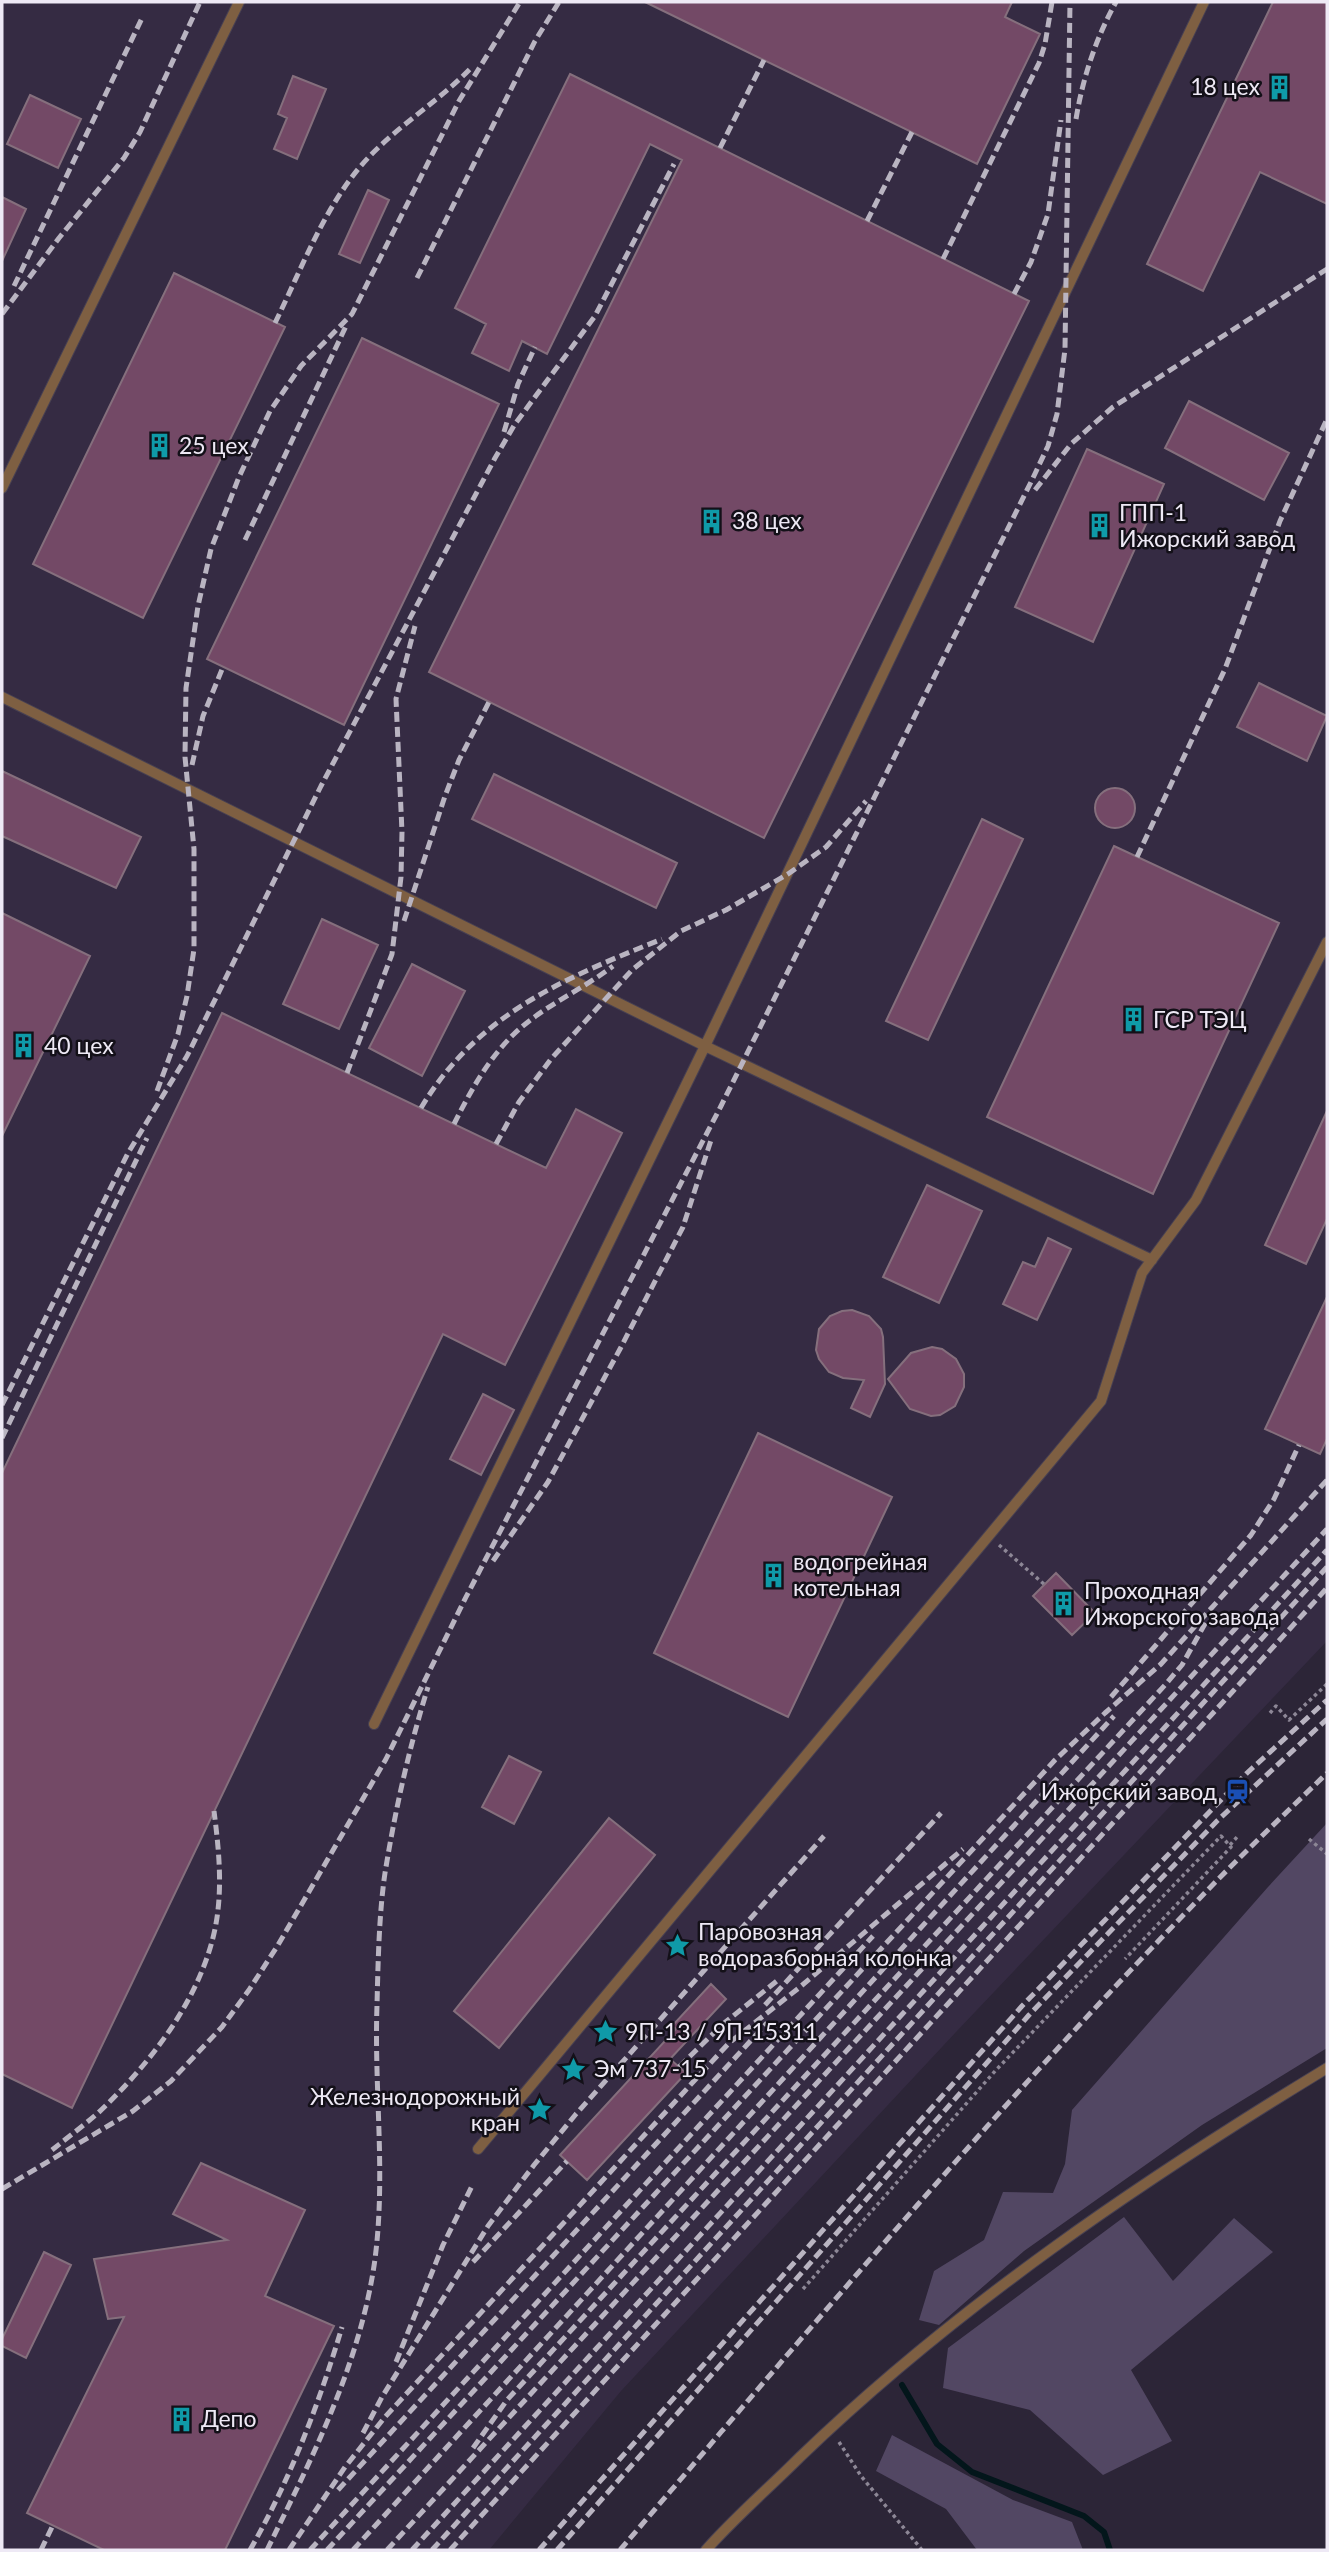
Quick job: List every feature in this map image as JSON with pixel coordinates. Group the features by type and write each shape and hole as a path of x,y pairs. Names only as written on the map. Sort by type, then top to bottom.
{"lane":[{"path":"2,488 6,469 239,2"},
{"path":"374,1724 705,1046 1204,2"},
{"path":"2,697 705,1046 1152,1260"},
{"path":"478,2148 1101,1401 1142,1273 1196,1200 1327,942"},
{"path":"706,2550 850,2409 1014,2275 1205,2142 1327,2068"}],"path":[{"path":"989,1536 1045,1585"},
{"path":"1270,1713 1276,1706 1289,1720 1327,1684"},
{"path":"803,2289 996,2070 1169,1889 1221,1836 1230,1845"},
{"path":"1125,1959 1237,1837"},
{"path":"1309,1839 1327,1854"},
{"path":"830,2429 862,2476 922,2550"}],"shaded area":[{"name":"Ижорский завод","path":"2,2 1327,2 1327,1641 956,2032 621,2391 489,2550 2,2550"},
{"path":"1327,1823 1327,2048 1202,2125 1024,2251 939,2325 919,2320 934,2271 984,2240 1003,2192 1053,2193 1065,2164 1072,2110"},
{"path":"1124,2217 1173,2281 1234,2218 1273,2252 1131,2370 1172,2441 1103,2475 1030,2410 943,2388 948,2348"},
{"path":"892,2435 1013,2500 1072,2522 1083,2550 977,2550 946,2509 876,2471"}],"building":[{"path":"645,2 1012,2 1005,17 1040,34 977,164"},
{"name":"18 цех","path":"1273,2 1327,2 1327,204 1260,172 1203,291 1147,264"},
{"name":"38 цех","path":"570,74 1029,301 764,838 429,672 682,160 650,144 547,354 522,341 509,371 472,353 486,324 455,308"},
{"path":"293,76 326,89 297,159 274,149 287,118 278,114"},
{"path":"30,95 81,119 58,168 7,144"},
{"path":"368,190 389,200 360,263 339,254"},
{"path":"2,197 26,209 2,261"},
{"name":"25 цех","path":"174,273 285,327 143,618 33,564"},
{"path":"362,338 499,404 344,725 207,659"},
{"path":"1189,401 1289,453 1264,500 1165,448"},
{"name":"ГПП-1 Ижорский завод","path":"1087,449 1164,484 1093,642 1015,607"},
{"path":"1259,683 1327,716 1307,761 1237,727"},
{"path":"2,771 141,837 116,888 2,836"},
{"path":"494,774 677,863 656,908 472,819"},
{"path":"1115,788 1129,794 1135,808 1129,822 1115,828 1101,822 1095,808 1101,794"},
{"path":"982,819 1023,839 928,1040 886,1021"},
{"name":"ГСР ТЭЦ","path":"1114,846 1279,923 1153,1194 987,1117"},
{"name":"40 цех","path":"2,913 90,956 2,1136"},
{"path":"322,919 378,945 339,1029 283,1004"},
{"path":"412,964 465,991 422,1076 369,1048"},
{"path":"222,1013 546,1168 576,1109 622,1133 505,1365 443,1334 72,2108 2,2074 2,1473"},
{"path":"1327,1111 1327,1219 1306,1264 1265,1245"},
{"path":"927,1185 982,1211 939,1303 883,1277"},
{"path":"1048,1238 1071,1249 1037,1320 1003,1304 1023,1262 1035,1267"},
{"path":"1327,1297 1327,1439 1320,1454 1265,1429"},
{"path":"852,1310 869,1316 881,1329 883,1337 885,1384 870,1417 851,1408 864,1380 843,1378 829,1372 816,1350 819,1329 830,1316"},
{"path":"932,1347 942,1349 956,1359 964,1374 964,1387 955,1406 940,1415 931,1416 910,1409 888,1379 911,1353"},
{"path":"483,1394 514,1410 481,1475 450,1459"},
{"name":"водогрейная котельная","path":"758,1433 892,1497 788,1717 654,1653"},
{"name":"Проходная Ижорского завода","path":"1056,1573 1095,1613 1072,1635 1033,1596"},
{"path":"509,1756 541,1772 514,1824 482,1807"},
{"path":"609,1818 655,1855 499,2048 454,2011"},
{"path":"711,1984 726,1999 670,2059 686,2073 587,2180 560,2155 676,2029 672,2026"},
{"name":"Депо","path":"201,2163 305,2210 265,2296 334,2326 225,2550 104,2550 27,2513 124,2317 108,2319 94,2259 227,2240 173,2214"},
{"path":"44,2252 71,2265 26,2358 2,2346 2,2339"}],"waterway":[{"path":"902,2385 937,2444 972,2472 1084,2516 1104,2532 1110,2550"}],"railway":[{"path":"2,314 124,158 140,132 200,2"},
{"path":"157,1091 178,1034 194,949 194,849 185,757 186,688 198,606 211,549 239,477 270,411 301,366 352,314 459,101 520,2"},
{"path":"417,278 535,41 559,2"},
{"path":"943,259 1039,63 1052,2"},
{"path":"2,2189 133,2111 171,2081 222,2027 278,1945 386,1759 466,1597 721,1106 1032,480 1048,446 1057,414 1065,349 1070,2"},
{"path":"1076,119 1091,58 1116,2"},
{"path":"14,286 143,16"},
{"path":"720,148 764,60"},
{"path":"275,323 323,223 359,168 386,141 471,68"},
{"path":"1014,294 1031,262 1048,214 1061,120"},
{"path":"867,221 912,132"},
{"path":"2,1405 128,1153 187,1056 321,786 495,458 515,424 595,316 674,164"},
{"path":"1035,490 1071,444 1113,407 1327,269"},
{"path":"245,540 347,324"},
{"path":"504,432 518,384 535,347"},
{"path":"1137,857 1225,669 1280,521 1327,419"},
{"path":"347,1073 392,954 401,877 402,832 396,699 415,626"},
{"path":"192,765 203,716 223,667"},
{"path":"404,921 445,796 459,760 489,702"},
{"path":"496,1144 519,1102 551,1059 632,970 681,931 726,910 788,874 826,847 866,801"},
{"path":"421,1108 443,1075 469,1047 496,1024 558,985 662,939"},
{"path":"454,1124 488,1065 514,1034 537,1015 613,966"},
{"path":"2,1438 147,1138"},
{"path":"493,1561 548,1482 620,1349 683,1227 711,1140"},
{"path":"1111,1697 1251,1535 1274,1499 1299,1445"},
{"path":"327,2550 1055,1760 1161,1664 1327,1480"},
{"path":"387,2550 1327,1529"},
{"path":"412,2550 1327,1550"},
{"path":"432,2550 1327,1567"},
{"path":"450,2550 1327,1588"},
{"path":"473,2448 507,2400 1165,1685 1182,1665 1206,1622"},
{"path":"267,2550 333,2409 359,2335 368,2297 375,2259 380,2195 377,2037 381,1905 398,1803 428,1687"},
{"path":"539,2550 1022,2006 1247,1773 1327,1700"},
{"path":"353,2550 1114,1716"},
{"path":"557,2550 1029,2015 1217,1821 1327,1719"},
{"path":"620,2550 976,2138 1215,1883 1327,1773"},
{"path":"52,2150 98,2113 136,2074 170,2029 198,1981 215,1929 219,1900 219,1855 214,1811"},
{"path":"765,2005 941,1813"},
{"path":"363,2433 382,2397 488,2226 534,2165 576,2114 824,1836"},
{"path":"289,2550 345,2467 385,2417 729,2043 800,1987 963,1849"},
{"path":"310,2550 873,1936"},
{"path":"679,2067 723,2024 778,1980"},
{"path":"338,2490 767,2023"},
{"path":"473,2262 567,2161"},
{"path":"396,2362 443,2245 473,2184"},
{"path":"250,2550 302,2441 342,2327"},
{"path":"41,2550 53,2525"}],"place":[{"name":"18 цех","path":"1280,87"},
{"name":"25 цех","path":"159,446"},
{"name":"38 цех","path":"712,521"},
{"name":"ГПП-1 Ижорский завод","path":"1099,526"},
{"name":"ГСР ТЭЦ","path":"1133,1020"},
{"name":"40 цех","path":"24,1046"},
{"name":"водогрейная котельная","path":"773,1575"},
{"name":"Проходная Ижорского завода","path":"1064,1604"},
{"name":"Ижорский завод","path":"1237,1792"},
{"name":"Паровозная водоразборная колонка","path":"678,1945"},
{"name":"9П-13 / 9П-15311","path":"605,2032"},
{"name":"Эм 737-15","path":"574,2069"},
{"name":"Железнодорожный кран","path":"540,2110"},
{"name":"Депо","path":"181,2419"}]}
